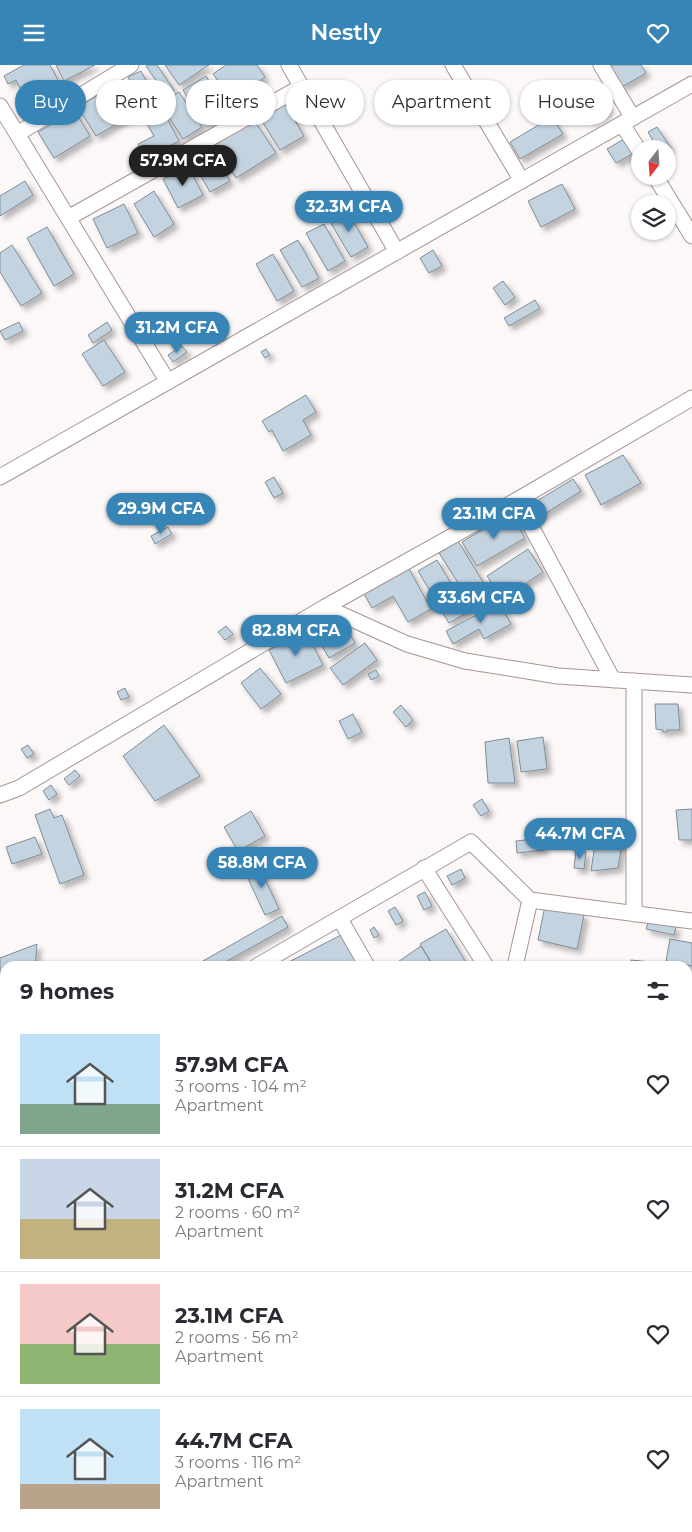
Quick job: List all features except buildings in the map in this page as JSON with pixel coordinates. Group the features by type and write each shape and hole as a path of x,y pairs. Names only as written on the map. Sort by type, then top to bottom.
{"street":[{"path":"17,134 131,65"},
{"path":"288,65 298,80"},
{"path":"453,65 522,181"},
{"path":"601,65 635,140"},
{"path":"0,477 692,85"},
{"path":"68,218 286,96"},
{"path":"0,106 168,382"},
{"path":"324,125 397,252"},
{"path":"661,185 692,236"},
{"path":"0,795 20,788 325,607 517,501 692,398"},
{"path":"517,501 613,680"},
{"path":"325,607 407,644 464,661 558,676 692,685"},
{"path":"634,681 634,914"},
{"path":"270,961 424,868 471,843 530,901 692,921"},
{"path":"424,868 483,961"},
{"path":"516,961 530,901"},
{"path":"340,919 364,961"}]}
